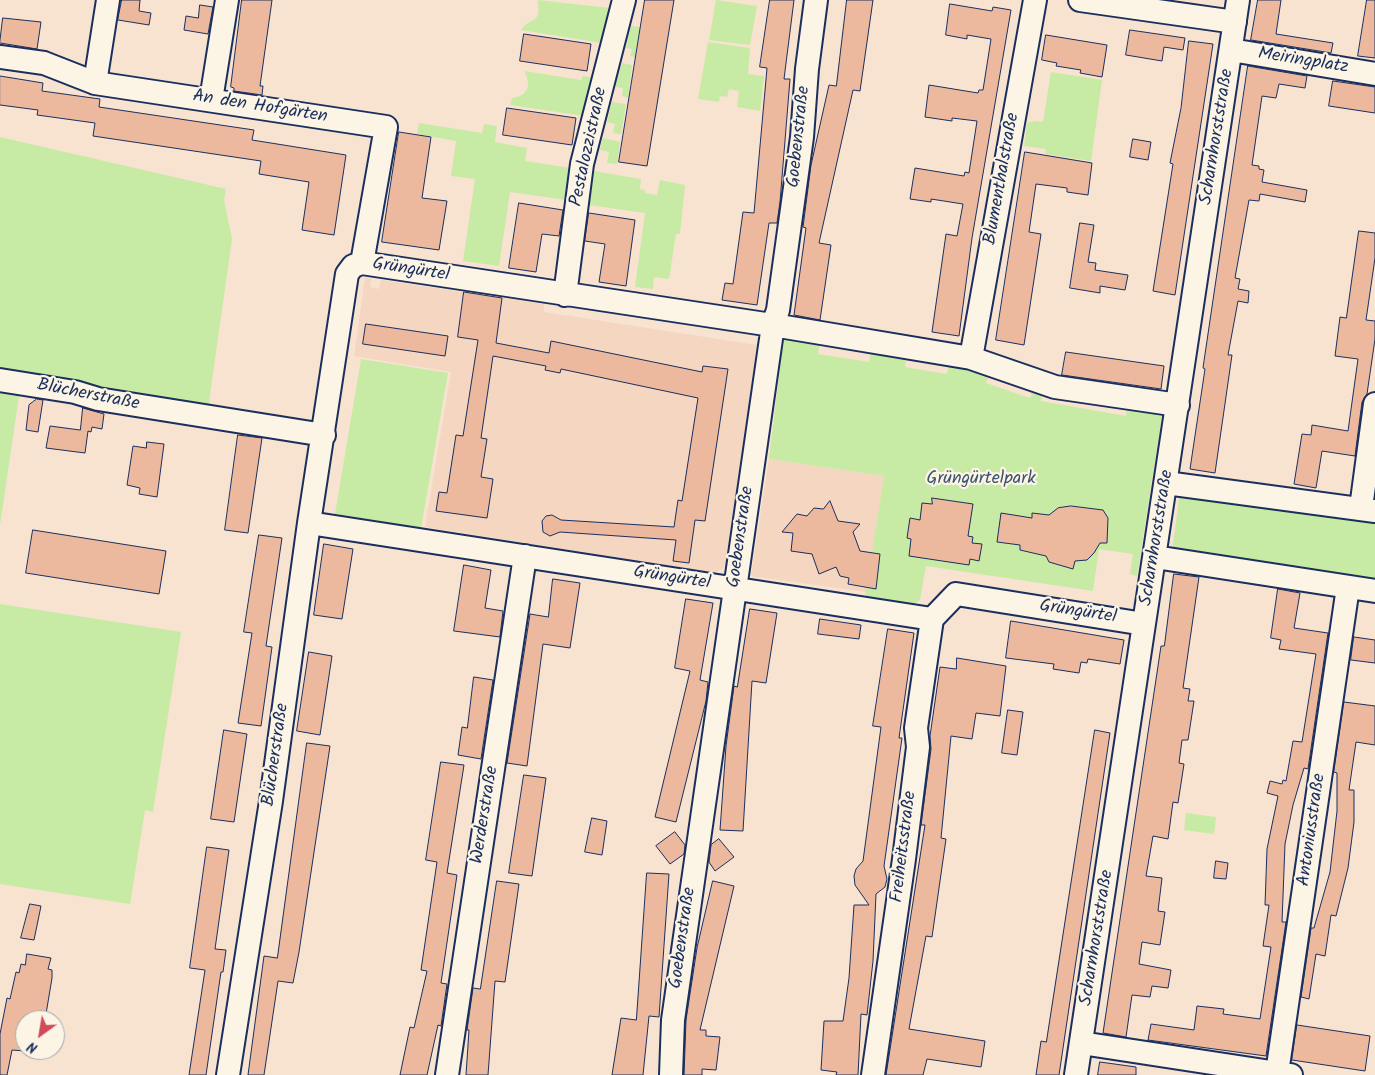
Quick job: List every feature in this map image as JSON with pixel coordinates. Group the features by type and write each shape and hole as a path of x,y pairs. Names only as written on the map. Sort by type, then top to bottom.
{"street":[{"path":"95,82 108,0"},
{"path":"211,100 227,0"},
{"name":"Pestalozzistraße","path":"565,295 582,164 624,0"},
{"name":"Goebenstraße","path":"670,1075 673,1020 773,325 778,310 802,137 807,69 816,0"},
{"name":"Blumenthalstraße","path":"971,358 1035,0"},
{"path":"1080,0 1237,11"},
{"name":"Scharnhorststraße","path":"1076,1075 1237,11"},
{"name":"Meiringplatz","path":"1231,50 1375,74"},
{"name":"An den Hofgärten","path":"0,56 44,63 95,82 386,127 358,265"},
{"name":"Grüngürtel","path":"358,265 773,325 971,358 1055,387 1178,404"},
{"name":"Blücherstraße","path":"228,1075 268,817 309,523 324,435 347,274 358,265"},
{"name":"Blücherstraße","path":"0,380 75,392 98,399 324,435"},
{"path":"1166,483 1368,509 1375,404"},
{"name":"Grüngürtel","path":"309,523 932,619 956,594 1144,624"},
{"name":"Werderstraße","path":"447,1075 525,556"},
{"path":"1155,557 1375,591"},
{"name":"Antoniusstraße","path":"1284,1074 1348,587"},
{"name":"Freiheitsstraße","path":"873,1075 903,868 918,747 916,728 932,619"},
{"path":"1081,1043 1284,1074"}],"shaded area":[{"path":"365,278 371,279 370,287 379,289 381,280 544,304 544,312 757,345 726,566 716,573 425,527 451,372 354,356"},
{"path":"769,459 884,476 866,592 751,576"}],"green space":[{"path":"538,0 610,8 602,43 521,30 537,17"},
{"path":"716,0 757,6 750,45 709,40"},
{"path":"631,26 640,27 635,57 630,56 632,49 626,48"},
{"path":"708,42 750,48 748,74 764,76 760,111 737,107 739,91 729,89 727,97 720,96 719,102 698,99"},
{"path":"622,63 632,65 628,98 622,96 623,88 615,87"},
{"path":"524,71 581,80 583,76 594,78 584,116 510,105 512,98 522,95 527,89 528,81"},
{"path":"1051,72 1102,80 1091,161 1045,154 1046,149 1024,146 1027,123 1043,122"},
{"path":"612,102 626,104 621,134 613,133 615,124 607,122"},
{"path":"419,123 482,133 484,124 497,126 495,142 527,148 525,161 571,168 566,200 510,192 499,266 463,261 475,179 451,176 456,141 417,134"},
{"path":"0,137 226,189 224,200 232,239 208,409 0,374"},
{"path":"603,138 620,142 617,164 607,163 609,152 600,150"},
{"path":"594,171 641,179 640,189 645,190 645,193 657,195 660,180 685,185 680,234 676,234 669,279 654,277 653,289 635,287 645,213 589,205"},
{"name":"Grüngürtelpark","path":"784,334 820,339 818,354 869,362 871,347 907,353 905,367 947,374 950,360 989,372 986,383 1030,398 1035,387 1043,389 1041,401 1126,416 1128,404 1163,409 1137,576 1130,574 1133,554 1099,549 1093,591 926,566 920,600 914,604 865,596 884,476 769,459"},
{"path":"361,359 448,373 421,528 335,514"},
{"path":"0,387 18,389 19,396 0,525"},
{"path":"1180,491 1375,519 1375,582 1172,552"},
{"path":"0,604 181,632 153,812 145,810 130,904 0,884"},
{"path":"1186,813 1216,817 1214,834 1184,830"}],"building":[{"path":"122,0 140,0 139,11 151,13 149,25 118,20"},
{"path":"242,0 272,0 260,86 263,86 262,95 234,91 234,88 231,87"},
{"path":"645,0 674,0 647,166 619,162"},
{"path":"770,0 794,0 784,79 790,79 780,202 777,223 769,223 757,305 722,300 725,283 733,284 743,212 754,213 767,68 760,67"},
{"path":"847,0 873,0 860,91 853,90 819,243 831,245 820,320 794,315 806,228 803,227 811,165 829,85 836,86"},
{"path":"1258,0 1281,0 1276,34 1333,43 1331,53 1251,40"},
{"path":"1367,0 1375,0 1375,58 1358,56"},
{"path":"950,4 992,11 993,7 1011,10 972,238 959,336 932,332 946,234 957,236 963,204 931,199 931,202 910,199 915,168 964,176 965,172 969,173 977,121 952,118 952,121 925,117 929,85 978,93 979,90 983,90 991,39 967,35 967,39 946,35"},
{"path":"200,5 213,7 208,34 184,30 186,16 198,18"},
{"path":"3,18 41,22 37,49 0,43"},
{"path":"1130,30 1185,38 1183,50 1164,47 1162,61 1126,55"},
{"path":"524,34 591,44 587,71 520,61"},
{"path":"1046,35 1107,45 1102,77 1080,73 1081,70 1056,66 1057,63 1042,60"},
{"path":"1189,41 1213,44 1175,295 1153,291 1173,164 1170,163 1181,108"},
{"path":"1248,66 1307,76 1305,88 1279,84 1276,98 1262,96 1252,165 1259,166 1259,169 1264,170 1262,182 1307,190 1305,202 1260,194 1259,201 1249,200 1235,278 1240,279 1238,289 1249,291 1248,303 1238,301 1228,355 1232,355 1215,473 1190,469 1205,369 1203,368 1204,361"},
{"path":"0,76 43,83 42,91 100,99 99,107 254,130 252,140 346,155 334,235 302,230 309,182 259,174 261,161 93,136 95,123 37,115 38,110 0,105"},
{"path":"1333,81 1375,87 1375,113 1329,106"},
{"path":"507,108 576,118 572,145 503,135"},
{"path":"399,132 431,137 422,198 447,201 439,250 382,242"},
{"path":"1133,139 1151,142 1148,160 1130,157"},
{"path":"1025,152 1092,163 1088,195 1067,192 1067,188 1036,184 1029,232 1041,234 1024,345 996,340"},
{"path":"519,203 563,210 559,236 542,234 536,272 509,268"},
{"path":"589,213 635,220 626,286 599,282 605,244 585,241"},
{"path":"1080,223 1094,225 1088,262 1096,263 1095,270 1128,275 1125,290 1100,286 1100,293 1070,288"},
{"path":"1359,231 1375,233 1375,258 1366,320 1375,321 1375,339 1367,394 1362,402 1355,456 1322,451 1316,488 1294,484 1302,434 1311,435 1312,425 1348,431 1358,359 1335,356 1340,317 1346,318"},
{"path":"464,292 502,298 496,343 549,353 551,341 702,372 703,366 728,369 705,521 695,520 689,563 673,561 676,540 560,532 550,536 543,532 542,521 546,516 552,515 561,520 674,527 678,500 682,501 698,398 561,369 560,373 545,370 546,366 493,356 481,438 487,439 481,477 493,479 487,518 436,511 439,492 447,493 456,435 463,436 478,340 458,337"},
{"path":"366,324 448,336 445,356 363,344"},
{"path":"1066,352 1164,366 1161,389 1062,375"},
{"path":"37,399 43,400 38,432 26,430 29,405"},
{"path":"83,408 104,414 102,429 92,427 91,432 88,431 85,453 46,448 50,426 80,430"},
{"path":"238,435 262,438 248,533 225,530"},
{"path":"147,442 164,444 157,497 139,494 140,488 127,485 133,446 146,448"},
{"path":"932,498 973,504 968,536 973,537 972,543 982,544 979,561 970,559 969,565 909,556 911,539 907,538 910,518 920,520 922,503 932,504"},
{"path":"830,501 838,521 860,524 853,532 860,551 880,554 876,589 848,584 849,578 840,576 836,567 819,574 812,554 791,551 793,533 782,532 797,514 807,516 814,508 823,509"},
{"path":"1071,506 1103,510 1108,518 1107,543 1100,543 1087,560 1075,561 1073,569 1049,562 1046,556 1020,550 1020,545 997,542 1001,513 1032,518 1032,513 1049,515 1058,508"},
{"path":"33,530 166,551 159,594 26,573"},
{"path":"259,535 282,538 266,646 272,647 261,726 238,723 252,633 244,632"},
{"path":"324,544 353,549 342,619 314,615"},
{"path":"464,565 491,570 485,608 503,611 500,637 454,631"},
{"path":"1174,574 1199,577 1183,688 1190,689 1188,701 1194,701 1188,740 1182,740 1179,763 1184,764 1178,803 1173,802 1168,839 1153,836 1146,876 1162,878 1158,911 1165,912 1160,945 1142,942 1139,964 1171,970 1168,988 1152,986 1150,997 1132,995 1126,1037 1103,1033 1161,646 1164,646"},
{"path":"553,579 580,583 570,648 543,644 527,766 507,763 530,614 548,617"},
{"path":"1278,589 1300,593 1294,628 1328,633 1308,769 1304,768 1293,805 1285,844 1282,922 1286,922 1266,1056 1148,1040 1151,1024 1194,1030 1197,1006 1224,1009 1223,1014 1260,1019 1271,947 1263,946 1269,905 1265,905 1267,849 1278,796 1267,793 1270,781 1282,784 1283,780 1286,781 1293,741 1302,742 1316,654 1279,649 1281,640 1271,638"},
{"path":"686,599 713,603 700,680 708,682 706,701 676,822 655,817 690,671 675,668"},
{"path":"750,609 777,613 766,683 752,681 743,831 720,830 726,746 734,686 737,687"},
{"path":"820,619 861,625 859,639 818,634"},
{"path":"1011,621 1124,640 1120,664 1088,659 1087,663 1081,662 1079,673 1053,669 1054,664 1006,658"},
{"path":"888,629 914,633 899,738 902,738 884,866 887,879 885,887 876,894 873,961 867,1015 861,1014 858,1075 836,1075 837,1072 821,1070 824,1021 843,1021 849,978 854,905 869,905 855,885 854,876 856,869 863,861 881,727 873,726"},
{"path":"1354,637 1375,640 1375,663 1351,660"},
{"path":"309,652 332,656 320,735 297,731"},
{"path":"957,658 1006,666 1000,716 976,713 972,739 951,736 941,838 946,839 932,937 926,936 909,1029 985,1041 981,1067 927,1059 923,1075 886,1075 925,825 921,825 931,749 930,736 940,667 956,669"},
{"path":"474,677 493,680 481,759 458,755 462,727 467,728"},
{"path":"1344,702 1375,706 1375,745 1356,742 1349,790 1354,790 1354,822 1348,868 1336,916 1331,915 1325,956 1316,954 1309,999 1301,997 1311,928 1314,928 1330,872 1337,811 1337,773 1334,772"},
{"path":"1008,710 1023,712 1017,755 1002,753"},
{"path":"224,730 247,734 234,822 211,819"},
{"path":"1095,730 1110,733 1059,1075 1036,1075 1041,1041 1046,1042"},
{"path":"307,743 330,746 299,952 293,983 278,981 264,1075 248,1075 264,956 277,958"},
{"path":"441,762 464,765 447,873 457,875 441,983 447,984 441,1026 438,1025 427,1075 400,1075 410,1027 414,1028 427,971 421,970 437,862 426,860"},
{"path":"524,775 546,778 532,876 509,873"},
{"path":"592,818 607,821 602,855 585,852"},
{"path":"675,832 685,845 684,854 670,864 656,846"},
{"path":"719,839 734,857 715,871 709,862 711,845"},
{"path":"207,847 229,850 215,949 226,950 206,1075 189,1075 205,970 190,968"},
{"path":"1216,861 1228,863 1226,879 1214,878"},
{"path":"647,873 669,874 659,1017 649,1016 643,1075 612,1075 621,1018 636,1020"},
{"path":"497,881 519,884 505,982 495,981 488,1075 466,1075 469,1030 467,1030 473,988 480,989"},
{"path":"713,881 734,886 700,1030 706,1030 706,1036 720,1037 716,1070 702,1069 702,1075 684,1075 686,1020 697,948"},
{"path":"30,904 41,906 34,940 21,938"},
{"path":"27,954 51,958 48,969 52,970 52,978 47,1010 15,1010 15,1050 12,1050 7,1075 0,1075 0,1034 7,998 10,999 16,972 19,973 21,964 25,965"},
{"path":"1297,1025 1370,1036 1365,1071 1292,1060"},
{"path":"1100,1062 1136,1067 1136,1075 1098,1075"}]}
